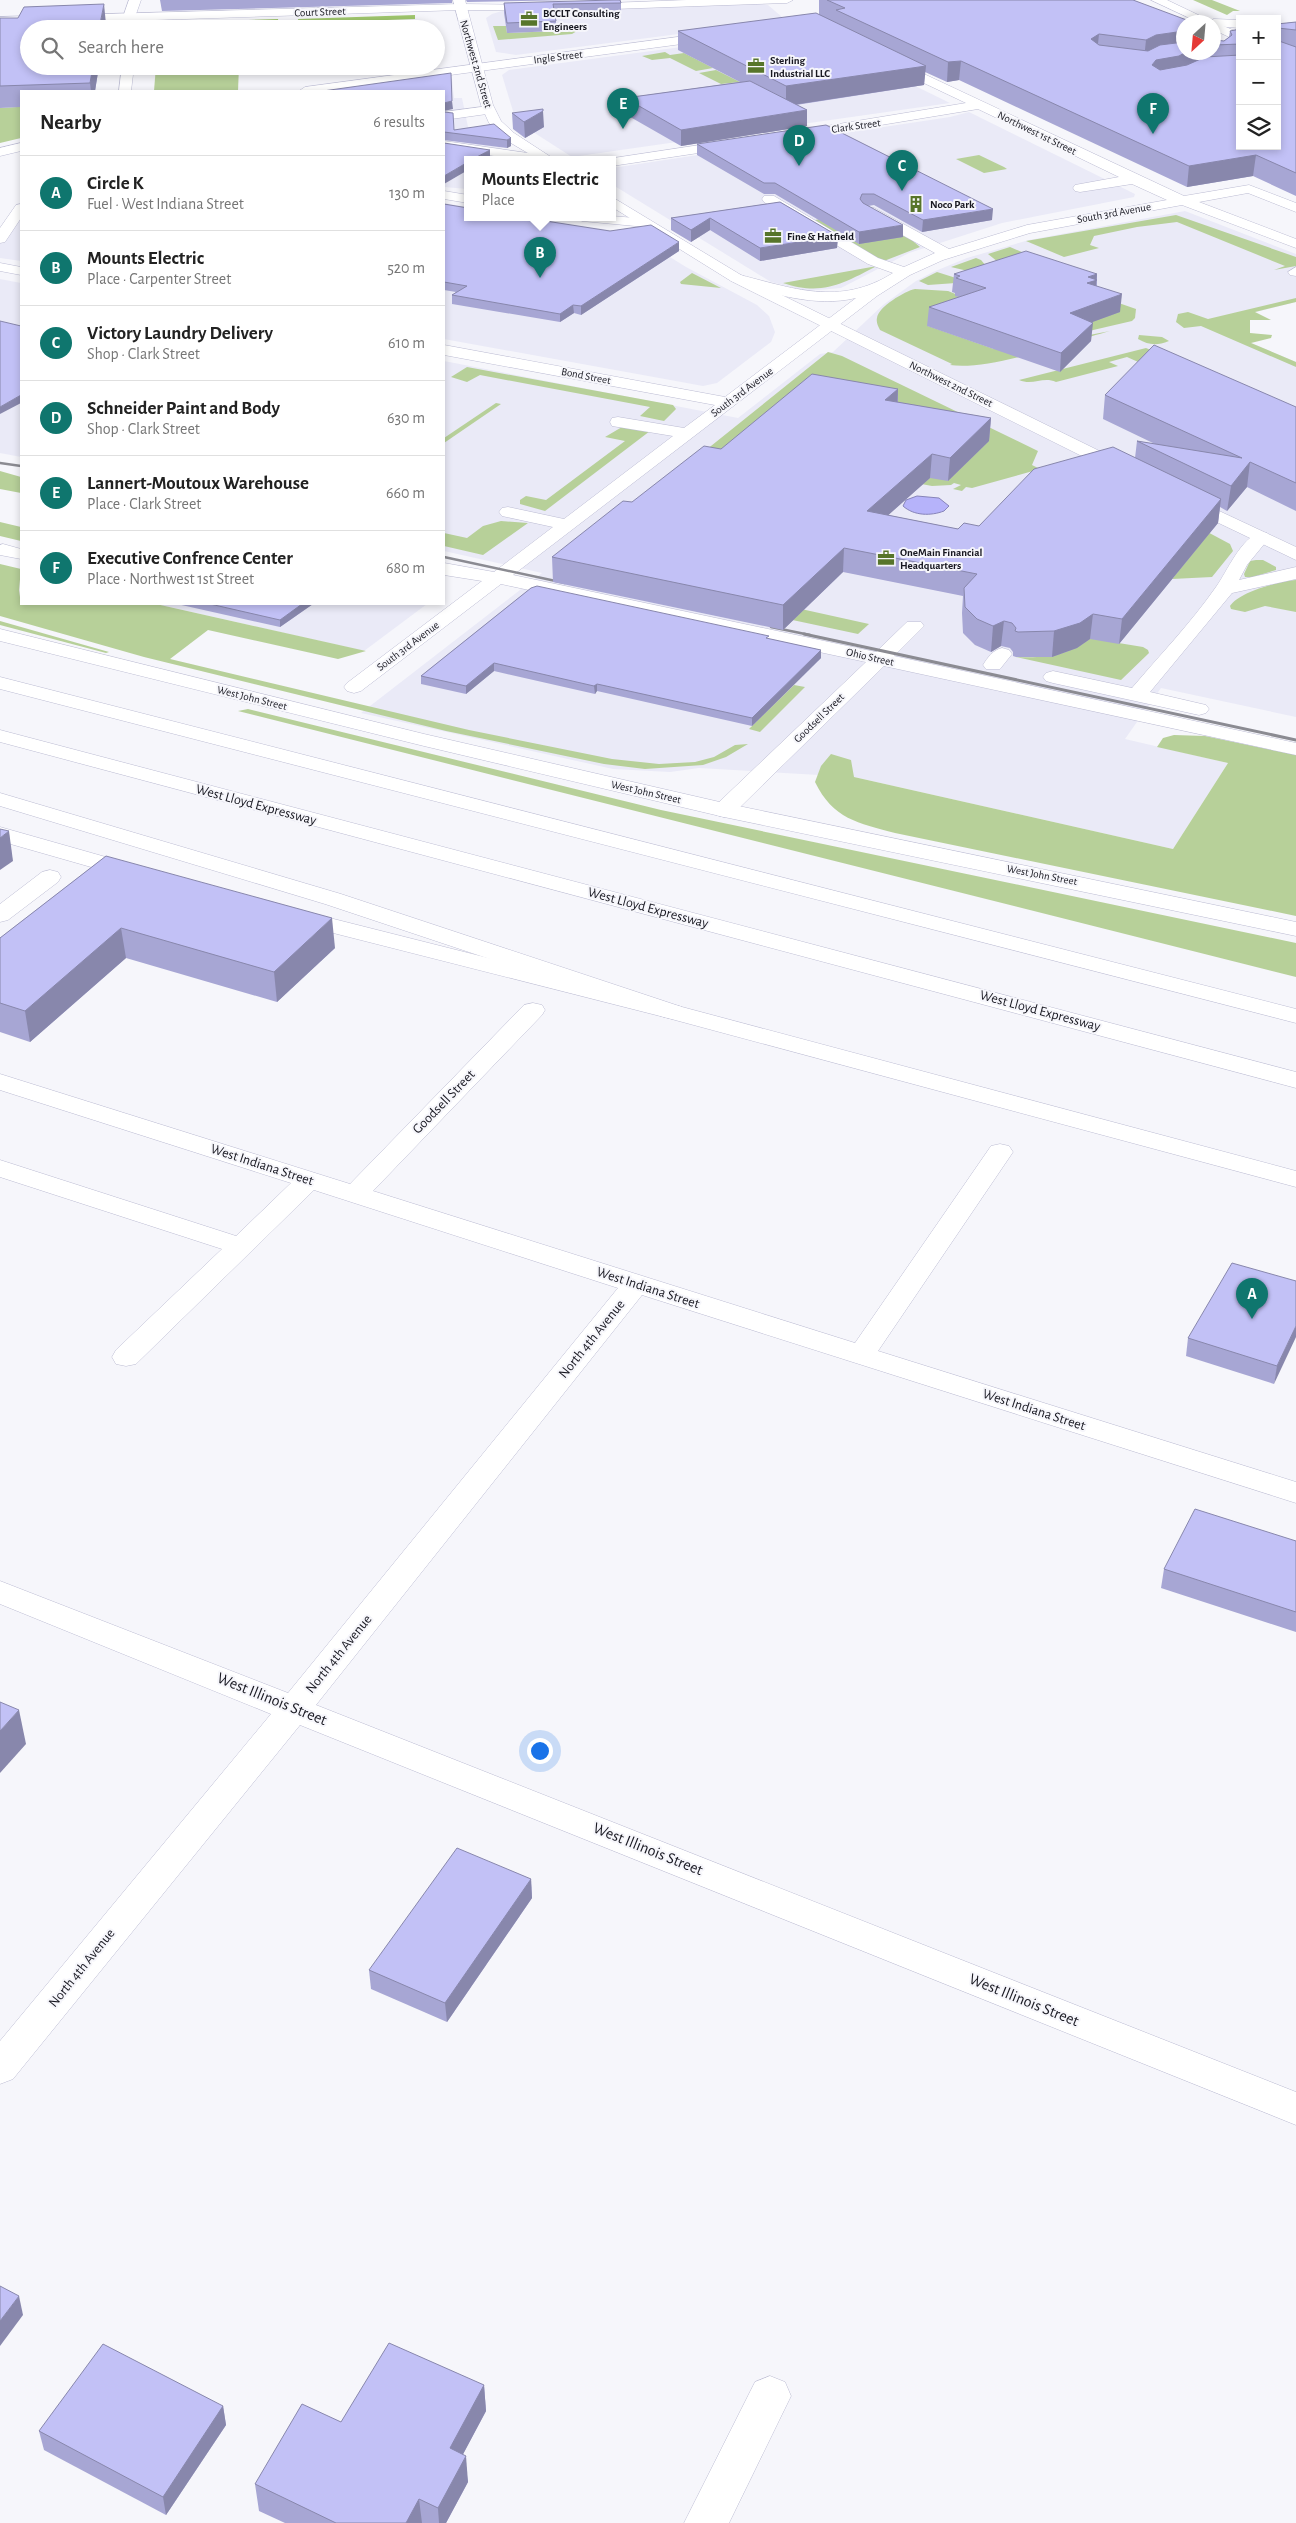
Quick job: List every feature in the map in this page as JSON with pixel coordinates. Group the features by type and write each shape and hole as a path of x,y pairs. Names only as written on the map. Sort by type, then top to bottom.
{"main road":[{"path":"131,20 135,0"},
{"path":"289,18 299,8 299,0"},
{"name":"Court Street","path":"225,20 289,18 492,0"},
{"path":"1157,0 1190,15"},
{"path":"570,7 792,3"},
{"name":"Court Street","path":"459,4 550,8"},
{"name":"Northwest 2nd Street","path":"459,4 489,110 495,123 510,136 542,156"},
{"name":"Court Street","path":"0,21 20,21"},
{"path":"1221,21 1236,23"},
{"path":"1221,25 1236,35"},
{"path":"665,31 683,41"},
{"name":"Ingle Street","path":"445,72 725,35"},
{"name":"Northwest 1st Street","path":"876,55 981,101 998,114 1017,116 1135,180 1180,201 1296,244"},
{"path":"125,90 127,75"},
{"name":"Ingle Street","path":"313,90 425,75"},
{"name":"Clark Street","path":"786,136 857,126 981,101"},
{"path":"445,116 489,110"},
{"path":"1031,123 1049,124"},
{"path":"857,126 878,136"},
{"path":"490,135 510,136"},
{"path":"616,161 751,141"},
{"path":"445,145 521,156"},
{"path":"0,152 20,148"},
{"path":"1080,188 1135,180"},
{"name":"South 3rd Avenue","path":"354,687 830,325 882,286 905,272 947,254 1027,229 1249,189 1296,208"},
{"path":"445,195 464,198"},
{"path":"769,199 873,261 905,272"},
{"name":"Northwest 2nd Street","path":"616,204 736,278 1141,478"},
{"path":"0,239 20,209"},
{"path":"868,210 947,254"},
{"path":"616,220 646,223"},
{"path":"736,278 789,294 820,298 844,298 882,286"},
{"name":"Bond Street","path":"445,350 728,402"},
{"path":"451,368 472,355"},
{"path":"618,422 687,433"},
{"path":"1174,494 1296,554"},
{"path":"508,512 567,525"},
{"path":"1137,695 1226,589 1239,563 1261,537"},
{"name":"Ohio Street","path":"445,568 505,572 895,644 998,659 1137,695 1296,730"},
{"name":"Ohio Street","path":"505,572 879,659 1296,749"},
{"path":"1226,589 1296,573"},
{"name":"Goodsell Street","path":"724,810 914,626"},
{"name":"West John Street","path":"0,635 424,740 724,810 1296,929"},
{"path":"0,683 1296,1016"},
{"name":"West Lloyd Expressway","path":"0,736 1296,1080"},
{"path":"0,799 333,899 673,1012"},
{"path":"0,834 151,877"},
{"path":"0,915 50,877"},
{"path":"274,911 673,1012 1296,1179"},
{"name":"Goodsell Street","path":"355,1194 533,1010"},
{"name":"West Indiana Street","path":"0,1082 861,1355 1295,1489"},
{"path":"861,1355 1000,1152"},
{"path":"0,1168 240,1246"},
{"path":"126,1357 309,1180"},
{"name":"North 4th Avenue","path":"0,2068 296,1708 636,1284"},
{"name":"West Illinois Street","path":"0,1592 296,1708 1296,2108"},
{"path":"706,2523 770,2396"}],"shaded area":[{"path":"768,5 782,17 771,22 516,55 496,52 486,18 502,11"},
{"path":"794,32 856,57 950,103 570,156 516,121 502,75 509,70"},
{"path":"452,79 454,98 462,98 468,127 510,154 445,143 445,90 374,90"},
{"path":"969,112 1135,194 1134,197 1002,223 909,253 841,288 807,291 771,282 616,187 616,167 950,117"},
{"path":"445,147 501,156 464,156 464,189 445,187"},
{"path":"445,203 464,206 464,221 552,221 616,231 641,239 686,267 757,305 769,316 775,332 771,342 717,383 703,386 445,339"},
{"path":"20,209 20,261 0,258 0,239"},
{"path":"1185,211 1296,254 1296,302 1207,324 1296,362 1296,717 1161,688 1125,739 1228,763 1173,849 854,777 699,768 670,772 613,769 361,713 542,573 445,551 445,361 738,418 820,354 833,352 883,305 916,281 967,258 1029,240"},
{"path":"0,279 20,283 20,457 0,453"},
{"path":"917,496 939,498 949,506 944,511 928,514 912,512 903,506 906,500"},
{"path":"160,605 426,605 364,651"}],"green space":[{"path":"1193,0 1212,0 1240,11 1233,11 1227,15"},
{"path":"415,15 415,19 387,20 298,19"},
{"path":"493,26 506,26 507,33 556,31 555,27 582,28 572,34 498,40"},
{"path":"665,52 670,55 684,53 713,68 696,71 670,58 652,60 642,56"},
{"path":"716,70 740,82 721,84 699,73"},
{"path":"155,75 239,75 238,90 154,90"},
{"path":"20,103 20,138 0,143 0,108 17,107"},
{"path":"979,155 1007,169 984,173 956,159"},
{"path":"861,212 907,236 920,247 884,261 870,255 815,220"},
{"path":"1176,215 1296,257 1296,266 1274,270 1285,266 1177,222 1137,227 1094,236 1090,245 1099,248 1064,257 1026,241"},
{"path":"1010,247 1045,262 1003,266 988,254"},
{"path":"976,258 981,260 987,267 972,272 951,267"},
{"path":"877,266 842,283 821,288 797,287 783,283"},
{"path":"937,272 956,278 956,283 928,285 919,281"},
{"path":"692,273 721,288 681,284 680,282"},
{"path":"915,289 948,291 985,306 928,326 994,349 1053,328 1079,337 1110,331 1007,360 966,366 950,365 952,364 880,330 877,318 882,309 899,296"},
{"path":"1296,298 1296,302 1255,312 1271,320 1250,320 1250,333 1272,335 1271,338 1251,343 1296,362 1296,367 1201,326 1184,328 1176,322 1178,314 1188,312 1208,319"},
{"path":"1113,301 1136,309 1135,318 1132,321 1076,334"},
{"path":"1139,335 1162,337 1169,341 1160,344 1149,344 1138,339"},
{"path":"1146,348 1188,366 1232,404 1127,357 1109,362 1118,366 1056,382 1047,380 1024,382 1019,380"},
{"path":"828,352 842,356 1038,451 1032,465 1040,469 972,488 966,487 962,491 953,489 961,485 954,483 951,485 932,486 884,477 989,441 738,458 701,454"},
{"path":"467,367 673,405 676,409 664,421 640,416 650,407 480,375 467,382 451,377"},
{"path":"496,403 501,404 445,442 445,437"},
{"path":"622,427 650,431 545,511 520,504 520,500 526,496 546,500 625,441 605,437"},
{"path":"0,471 20,477 20,493 0,489"},
{"path":"501,521 528,523 483,555 445,546 445,533 467,538 483,526"},
{"path":"0,522 20,527 20,541 0,536"},
{"path":"1200,528 1230,544 1233,551 1212,577 1172,579 1203,540"},
{"path":"1263,560 1276,567 1276,570 1253,577 1245,577 1244,574 1250,561"},
{"path":"0,564 20,569 20,605 160,605 366,651 338,659 208,630 170,659 469,730 612,759 659,764 695,762 714,757 735,745 748,744 726,757 703,765 645,769 604,764 446,731 144,657 0,616"},
{"path":"553,569 783,605 869,624 858,634"},
{"path":"1296,580 1296,612 1265,606 1245,612 1231,609 1230,606 1235,601 1250,592 1270,585"},
{"path":"0,621 109,652 106,653 0,625"},
{"path":"1088,638 1143,647 1149,653 1121,680 1016,657 1036,657 1063,653"},
{"path":"794,685 805,687 760,732 749,729"},
{"path":"248,709 661,810 1296,943 1296,977 238,711"},
{"path":"1174,735 1205,736 1296,755 1296,916 895,833 858,822 838,812 822,794 815,782 821,766 831,754 851,760 854,777 1173,849 1228,763 1157,747 1163,738"}],"building":[{"path":"620,0 621,3 553,4 556,21 507,23 504,3"},
{"path":"827,0 1133,0 1176,16 1176,32 1156,35 1146,40 1099,34 1091,39 1099,45 1148,51 1160,45 1176,43 1176,57 1156,60 1152,65 1160,70 1187,65 1198,60 1221,60 1221,56 1236,55 1236,150 1281,150 1281,42 1296,47 1296,173 1256,155 1189,166 961,61 948,62 836,10 845,8"},
{"path":"104,4 101,20 20,20 20,75 91,75 90,83 0,86 0,18 18,18 24,7"},
{"path":"816,13 926,66 786,86 678,31"},
{"path":"1296,22 1296,30 1281,28 1281,24"},
{"path":"1236,30 1236,44 1221,45 1221,41 1224,41 1232,35 1230,31"},
{"path":"451,73 452,101 445,103 445,90 330,90 445,75"},
{"path":"750,81 807,110 681,130 625,98"},
{"path":"543,109 543,111 524,122 512,113"},
{"path":"445,112 453,113 454,130 494,124 511,138 507,140 445,132"},
{"path":"826,125 993,209 923,220 874,194 862,194 860,199 863,203 903,225 859,232 775,183 764,183 697,144"},
{"path":"445,143 490,150 479,156 464,156 464,164 445,175"},
{"path":"780,202 838,236 760,248 710,218 691,230 671,218"},
{"path":"445,204 464,207 464,221 546,221 610,231 651,225 679,242 581,306 573,305 560,314 452,295 467,286 445,282"},
{"path":"1026,251 1097,274 1088,277 1097,280 1087,283 1122,294 1070,313 1093,323 1061,353 929,307 986,288 956,278 960,276 954,274"},
{"path":"0,321 20,326 20,396 0,407"},
{"path":"1154,345 1296,407 1296,483 1250,462 1231,486 1137,441 1242,458 1105,395"},
{"path":"812,374 898,389 885,400 991,418 950,458 932,454 867,511 958,529 964,523 979,526 1034,469 1113,447 1221,499 1122,619 1093,614 1080,623 1054,631 1018,632 1015,631 1016,628 1012,623 1004,621 993,626 977,619 965,607 964,588 977,574 844,548 783,605 552,557 623,501 632,502 704,446 721,449"},
{"path":"537,586 769,636 766,638 821,650 752,718 597,684 594,686 494,663 466,686 421,676 531,588"},
{"path":"214,605 301,605 280,620"},
{"path":"0,829 9,831 0,838"},
{"path":"106,856 332,918 274,972 121,928 25,1011 0,1003 0,938"},
{"path":"1232,1263 1296,1281 1296,1326 1277,1366 1188,1338"},
{"path":"1195,1509 1296,1541 1296,1612 1164,1569"},
{"path":"0,1702 19,1710 0,1731"},
{"path":"457,1848 531,1879 445,2003 369,1970"},
{"path":"0,2286 19,2296 0,2321"},
{"path":"389,2343 484,2385 450,2448 466,2456 438,2508 419,2499 406,2523 336,2523 255,2484 302,2404 341,2422"},
{"path":"103,2344 223,2406 163,2497 39,2431"}],"railway":[{"path":"0,463 20,466"},
{"path":"445,557 565,583"},
{"path":"771,627 810,635"},
{"path":"804,634 1296,740"}],"place":[{"name":"BCCLT Consulting Engineers","path":"529,19"},
{"name":"Sterling Industrial LLC","path":"756,66"},
{"name":"Lannert-Moutoux Warehouse","path":"623,129"},
{"name":"Executive Confrence Center","path":"1153,134"},
{"name":"Schneider Paint and Body","path":"799,166"},
{"name":"Victory Laundry Delivery","path":"902,191"},
{"name":"Noco Park","path":"916,204"},
{"name":"Fine & Hatfield","path":"773,236"},
{"name":"Mounts Electric","path":"540,278"},
{"name":"OneMain Financial Headquarters","path":"886,558"},
{"name":"Circle K","path":"1252,1319"}]}
